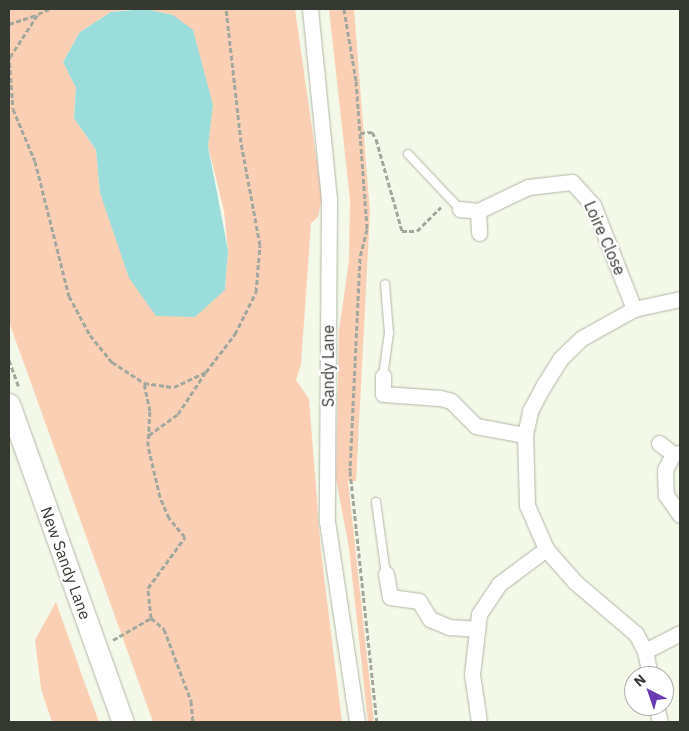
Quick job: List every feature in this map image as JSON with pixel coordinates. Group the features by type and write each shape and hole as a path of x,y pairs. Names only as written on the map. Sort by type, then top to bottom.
{"street":[{"name":"Sandy Lane","path":"310,9 329,199 327,520 357,722"},
{"name":"Loire Close","path":"478,212 528,186 549,182 572,182 583,188 619,264 634,309"},
{"path":"460,209 478,212 479,233"},
{"path":"648,666 645,651 624,621 575,582 546,549 527,505 525,435 530,411 560,359 582,338 634,309 680,299"},
{"path":"383,376 383,394 446,399 476,426 525,435"},
{"name":"New Sandy Lane","path":"9,404 123,722"},
{"path":"660,443 676,453 666,470 666,495 680,515"},
{"path":"479,722 472,674 475,629 499,584 546,549"},
{"path":"386,574 390,596 419,601 430,619 449,627 475,629"},
{"path":"645,651 680,633"}],"lane":[{"path":"408,154 460,209"},
{"path":"383,376 388,333 385,284"},
{"path":"376,502 386,574"}],"path":[{"path":"9,24 49,9"},
{"path":"149,435 178,414 206,372 235,334 256,292 260,245 241,142 226,9"},
{"path":"344,9 360,133 367,229 360,258 350,471 377,722"},
{"path":"38,14 9,57 13,109 35,161 69,296 90,335 112,362 144,383 174,387 206,372"},
{"path":"360,133 372,132 376,139 402,230 417,231 438,206 460,209"},
{"path":"144,383 150,411 149,435 160,497 169,518 186,537 148,588 151,618 164,629 191,701 193,722"},
{"path":"110,642 151,618"}],"shaded area":[{"path":"9,9 135,9 111,12 80,32 63,62 76,88 74,118 96,150 100,193 225,290 228,250 224,211 208,146 213,105 201,70 173,15 145,9 295,9 322,198 318,217 311,223 301,364 296,380 309,399 321,552 342,722 153,722 9,322"},
{"path":"329,9 354,9 370,213 356,481 348,481 374,722 368,722 349,548 336,479 339,331 349,260 350,200"},
{"path":"56,602 99,722 52,722 41,689 35,640"}],"water":[{"path":"145,9 173,15 193,30 213,105 208,146 228,250 225,290 195,317 156,316 129,278 100,193 96,150 74,118 76,88 63,62 80,32 111,12"}]}
